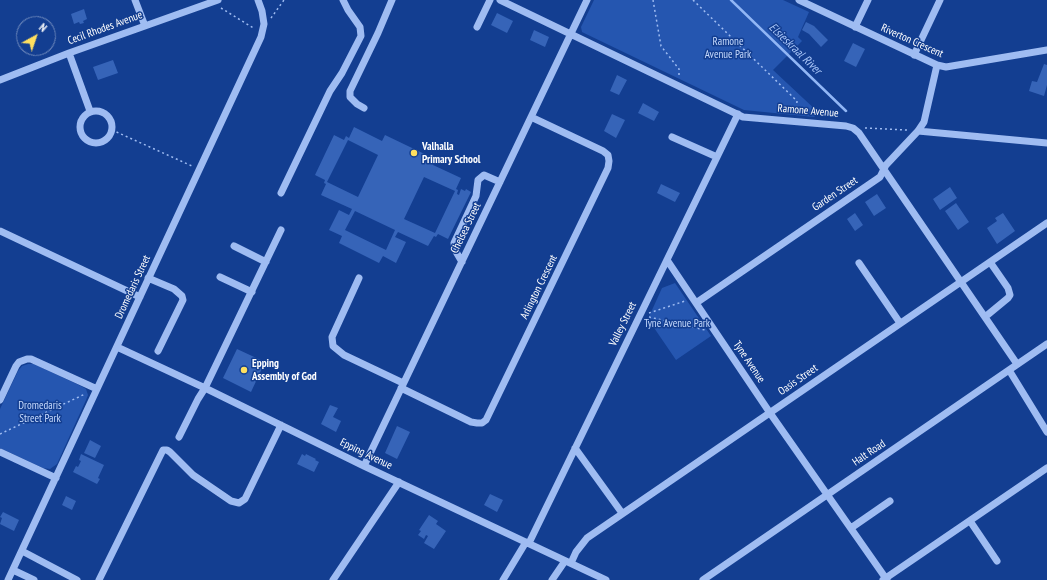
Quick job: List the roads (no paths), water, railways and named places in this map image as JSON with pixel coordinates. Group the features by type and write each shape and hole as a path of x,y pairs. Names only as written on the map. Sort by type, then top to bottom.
{"street":[{"path":"136,0 145,26"},
{"name":"Dromedaris Street","path":"8,580 262,33 264,24 258,0"},
{"path":"281,193 330,91 342,73 361,36 360,27 348,10 344,0"},
{"path":"364,108 350,97 350,91 392,0"},
{"path":"477,27 490,0"},
{"name":"Ramone Avenue","path":"500,0 742,116 846,126 853,128 859,133 884,170"},
{"name":"Chelsea Street","path":"364,466 587,0"},
{"name":"Riverton Crescent","path":"799,0 946,68 1047,50"},
{"path":"855,27 868,0"},
{"path":"914,54 940,0"},
{"name":"Cecil Rhodes Avenue","path":"0,80 69,53 215,1"},
{"path":"69,53 90,112"},
{"name":"Garden Street","path":"696,303 880,177 886,165 918,131 924,122 937,65"},
{"path":"99,111 108,115 112,123 110,136 102,142 92,142 86,139 82,134 80,124 84,115 90,112 99,111"},
{"name":"Valley Street","path":"503,580 528,543 738,114"},
{"name":"Arlington Crescent","path":"402,386 471,422 477,423 486,420 608,168 608,155 603,151 531,117"},
{"path":"918,131 1047,143"},
{"path":"672,137 717,157"},
{"path":"884,170 1017,364"},
{"path":"462,262 455,250 454,243 476,196 478,180 484,175 500,182"},
{"name":"Oasis Street","path":"552,580 587,538 1047,223"},
{"path":"179,437 205,388 282,230"},
{"path":"0,231 140,297"},
{"path":"234,246 266,262"},
{"name":"Tyne Avenue","path":"667,260 770,413 885,579"},
{"path":"985,317 1004,302 1010,295 1008,288 990,262"},
{"path":"859,264 900,323"},
{"path":"220,277 252,292"},
{"path":"148,278 174,289 182,296 183,300 158,351"},
{"path":"360,278 332,337 333,346 344,356 402,386"},
{"name":"Halt Road","path":"704,580 1047,344"},
{"name":"Epping Avenue","path":"117,347 605,580"},
{"path":"0,400 16,366 26,358 97,389"},
{"path":"1009,370 1047,432"},
{"path":"100,580 162,451 164,450 170,452 193,475 231,501 240,503 245,499 281,425"},
{"path":"575,448 622,513"},
{"path":"0,452 56,478"},
{"path":"885,579 1047,468"},
{"path":"333,580 399,482"},
{"path":"851,528 890,501"},
{"path":"970,521 997,561"},
{"path":"22,551 77,580"},
{"path":"13,570 34,580"}],"waterway":[{"name":"Elsieskraal River","path":"731,0 846,111"}],"place":[{"name":"Valhalla Primary School","path":"414,153"},
{"name":"Epping Assembly of God","path":"244,370"}],"park label":[{"name":"Ramone Avenue Park","path":"728,48"},
{"name":"Tyne Avenue Park","path":"677,324"},
{"name":"Dromedaris Street Park","path":"40,412"}]}
